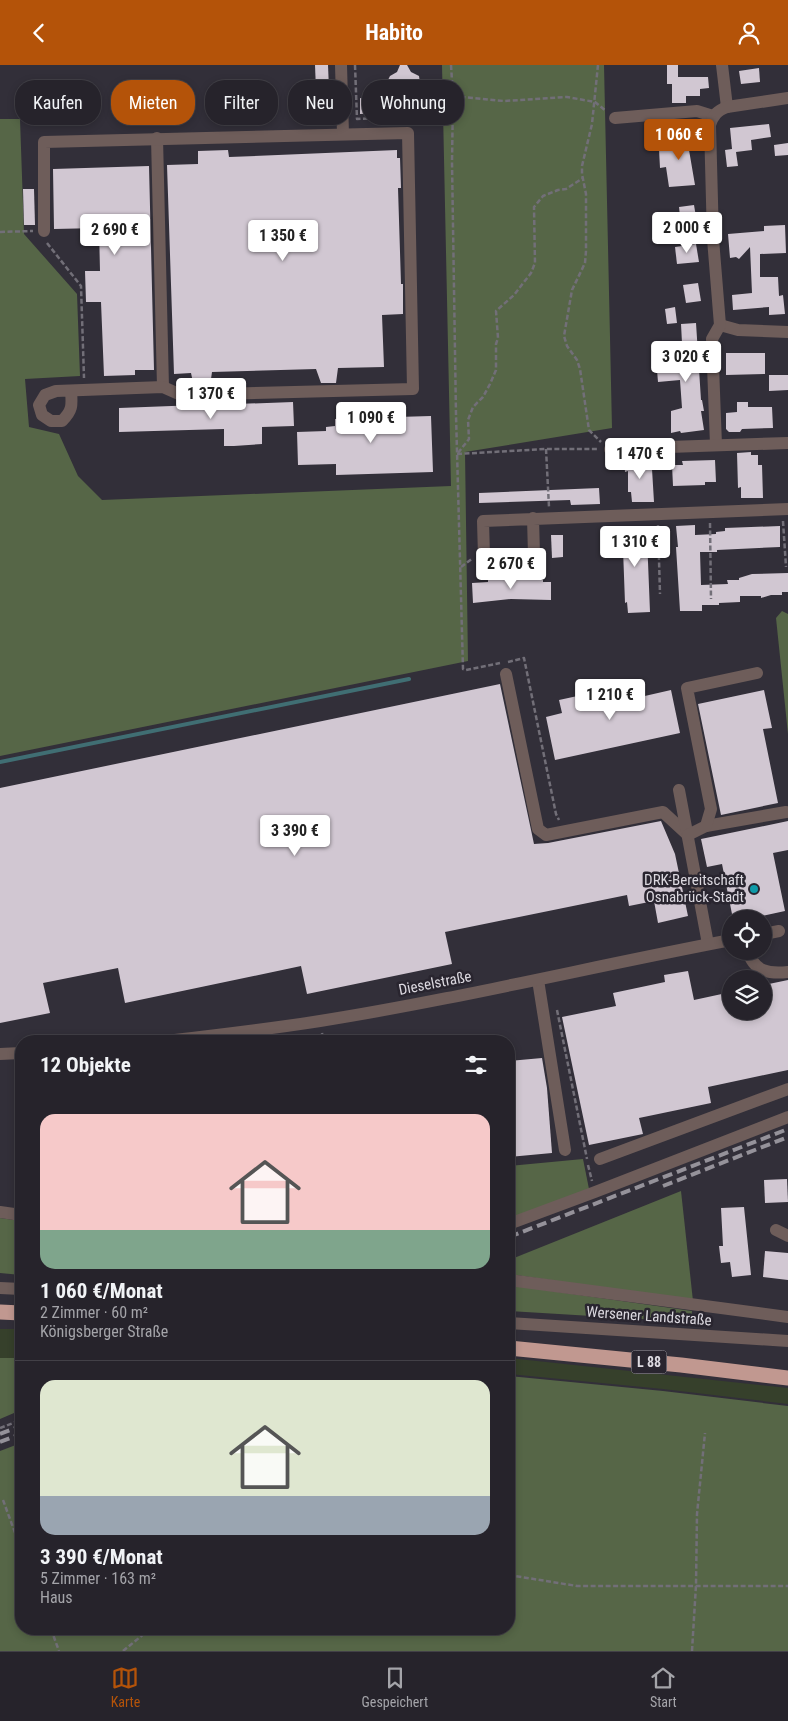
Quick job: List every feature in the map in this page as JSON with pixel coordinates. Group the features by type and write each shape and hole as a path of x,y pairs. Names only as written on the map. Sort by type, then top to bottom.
{"highway":[{"path":"0,1312 15,1313"},
{"name":"L 88","path":"515,1349 788,1378"}],"street":[{"path":"341,65 343,134"},
{"path":"722,65 726,107"},
{"path":"716,445 712,339 720,325 713,239 710,125 713,116 718,110 726,107 788,98"},
{"path":"615,118 697,111 713,116"},
{"path":"44,231 44,142 408,133 413,389 181,395 163,387 78,391"},
{"path":"157,138 163,387"},
{"path":"720,325 738,330 788,332"},
{"path":"610,449 788,443"},
{"path":"532,519 534,555 484,556 483,521 657,513 785,509"},
{"path":"706,826 711,809 687,688 757,673"},
{"path":"506,675 538,829 546,835 663,812 688,835"},
{"path":"679,791 708,945"},
{"path":"688,835 706,826 786,811"},
{"path":"772,932 779,931"},
{"name":"Dieselstraße","path":"251,1035 320,1021 420,1009 538,980 722,942"},
{"path":"752,960 761,971 788,972"},
{"path":"538,980 565,1150"},
{"path":"0,1054 15,1053"},
{"path":"600,1159 788,1089"},
{"path":"515,1222 595,1193 788,1117"},
{"path":"0,1212 15,1214"},
{"path":"776,1230 788,1236"},
{"path":"515,1281 788,1317"},
{"path":"0,1288 15,1289"},
{"name":"Wersener Landstraße","path":"515,1323 788,1341"}],"path":[{"path":"355,65 357,119 375,118 375,134"},
{"path":"451,65 452,80"},
{"path":"598,65 589,141 584,155 583,178 586,194 585,263 572,290 564,336 567,346 577,359 580,369 589,430 610,449"},
{"path":"464,97 504,101 567,97 595,102 615,118"},
{"path":"453,125 457,454 463,669 466,670 524,658 556,814 559,821 565,822"},
{"path":"457,454 469,439 468,420 473,407 483,397 496,370 496,344 498,338 496,311 514,295 531,273 535,263 534,207 543,196 566,189 583,178"},
{"path":"0,232 44,231 47,243 81,286 78,391"},
{"path":"457,454 546,449 610,449"},
{"path":"546,449 550,518"},
{"path":"785,509 786,567"},
{"path":"710,511 711,599"},
{"path":"657,513 660,594"},
{"path":"556,1005 595,1193"},
{"path":"0,1428 15,1422"},
{"path":"692,1651 696,1585 697,1514 705,1433"},
{"path":"3,1500 15,1533"},
{"path":"515,1576 577,1586 788,1586"},
{"path":"53,1635 60,1651"},
{"path":"123,1651 143,1635"}],"green space":[{"path":"442,65 604,65 612,428 465,452 468,661 0,756 0,119 15,119 15,125 20,125 24,234 77,294 80,376 25,379 29,427 59,434 78,476 102,500 451,486 443,125 464,125 464,80 442,80"},
{"path":"782,611 788,614 788,734 776,618"},
{"path":"583,1159 589,1189 515,1217 515,1165"},
{"path":"681,1191 693,1301 515,1275 515,1258"},
{"path":"0,1218 15,1220 15,1274 0,1273"},
{"path":"515,1286 692,1311 691,1322 515,1311"},
{"path":"0,1329 15,1329 15,1358 0,1358"},
{"path":"0,1358 15,1358 15,1413 0,1419"},
{"path":"515,1359 788,1388 788,1404 663,1389 515,1375"},
{"path":"515,1377 663,1391 788,1406 788,1651 0,1651 0,1451 15,1445 15,1635 515,1635"}],"building":[{"path":"315,65 328,65 329,80 316,80"},
{"path":"400,65 407,65 411,72 419,76 420,80 388,80 390,76 397,72"},
{"path":"667,65 678,65 678,77 708,77 709,88 700,89 700,96 686,96 686,103 672,103 672,84 667,84"},
{"path":"759,68 760,82 741,84 739,71"},
{"path":"360,98 362,98 362,114 360,114"},
{"path":"769,124 771,137 751,140 752,150 736,152 738,166 727,167 725,150 732,149 730,128"},
{"path":"690,131 693,149 689,150 695,185 669,187 666,167 660,168 659,149 677,148 675,133"},
{"path":"788,143 788,155 775,156 774,145"},
{"path":"228,150 229,157 397,150 397,158 400,158 401,188 398,188 403,314 382,315 384,367 338,368 336,383 321,383 316,369 212,372 210,386 194,387 191,373 174,374 167,165 198,164 198,151"},
{"path":"149,166 154,370 135,370 135,375 104,376 101,302 86,302 85,271 100,271 99,228 54,229 53,169"},
{"path":"23,189 34,189 35,225 24,225"},
{"path":"694,205 697,223 681,225 679,207"},
{"path":"672,225 674,242 664,243 663,226"},
{"path":"785,225 786,253 760,254 760,277 778,277 779,296 783,295 785,314 769,315 769,307 733,310 732,295 752,293 750,247 739,259 736,257 730,258 728,234 764,231 764,226"},
{"path":"696,244 699,262 677,264 675,247"},
{"path":"698,283 701,301 686,303 683,285"},
{"path":"675,307 677,323 667,324 665,309"},
{"path":"696,323 701,400 704,411 701,411 704,430 671,433 671,411 682,408 680,380 658,382 657,370 669,368 669,365 677,364 676,343 682,343 681,324"},
{"path":"726,353 765,353 765,374 726,375"},
{"path":"769,375 788,375 788,390 769,391"},
{"path":"208,402 208,405 293,402 294,426 262,427 262,444 234,446 224,446 224,429 119,432 119,408 198,405 197,403"},
{"path":"737,402 748,402 748,407 772,407 773,428 742,429 740,432 729,432 726,429 726,413 737,412"},
{"path":"369,406 396,406 397,417 431,416 433,472 336,475 336,464 298,465 297,432 326,431 326,427 335,426 335,419 369,417"},
{"path":"751,452 751,455 758,455 758,465 762,465 763,498 741,498 741,487 738,488 737,453"},
{"path":"648,459 648,469 652,469 654,502 632,502 631,492 628,492 628,471 625,472 624,460"},
{"path":"715,460 716,482 705,482 705,485 673,486 672,465 683,465 682,461"},
{"path":"599,488 600,504 571,505 570,500 479,503 479,493"},
{"path":"695,525 695,535 716,534 716,532 725,531 725,528 780,526 780,547 700,552 701,585 728,584 727,580 739,580 739,578 752,574 788,573 788,592 782,592 782,595 771,595 761,598 761,596 740,596 740,602 702,605 702,611 680,611 676,526"},
{"path":"643,527 643,537 647,537 650,612 628,613 627,602 625,603 623,549 616,550 613,528"},
{"path":"551,535 563,535 563,557 552,558"},
{"path":"528,579 551,582 551,600 511,599 473,603 472,583 488,582 488,580"},
{"path":"500,684 534,844 548,843 661,821 675,854 688,916 658,923 654,901 629,906 627,895 445,932 452,964 307,994 301,966 125,1003 118,968 43,983 50,1013 0,1023 0,788"},
{"path":"633,684 636,698 671,690 680,733 555,760 546,717 562,713 559,700"},
{"path":"764,690 772,728 763,729 778,803 721,815 698,704"},
{"name":"DRK-Bereitschaft Osnabrück-Stadt","path":"788,821 788,850 773,853 785,911 772,914 772,910 731,910 722,864 707,867 701,839"},
{"path":"688,971 694,1000 722,994 722,1020 772,1020 772,983 788,980 788,1070 708,1087 711,1103 639,1118 643,1134 589,1145 562,1017 616,1006 613,993 665,982 664,975"},
{"path":"542,1058 547,1088 552,1153 515,1156 515,1060"},
{"path":"787,1179 788,1202 765,1203 764,1180"},
{"path":"744,1207 751,1275 732,1277 730,1262 721,1263 719,1246 723,1246 721,1208"},
{"path":"765,1251 788,1253 788,1280 763,1277"}],"waterway":[{"path":"0,762 409,679"}],"railway":[{"path":"515,1235 788,1129"},
{"path":"663,1186 788,1137"},
{"path":"0,1434 15,1428"},
{"path":"0,1442 15,1436"}],"place":[{"name":"DRK-Bereitschaft Osnabrück-Stadt","path":"754,889"}]}
